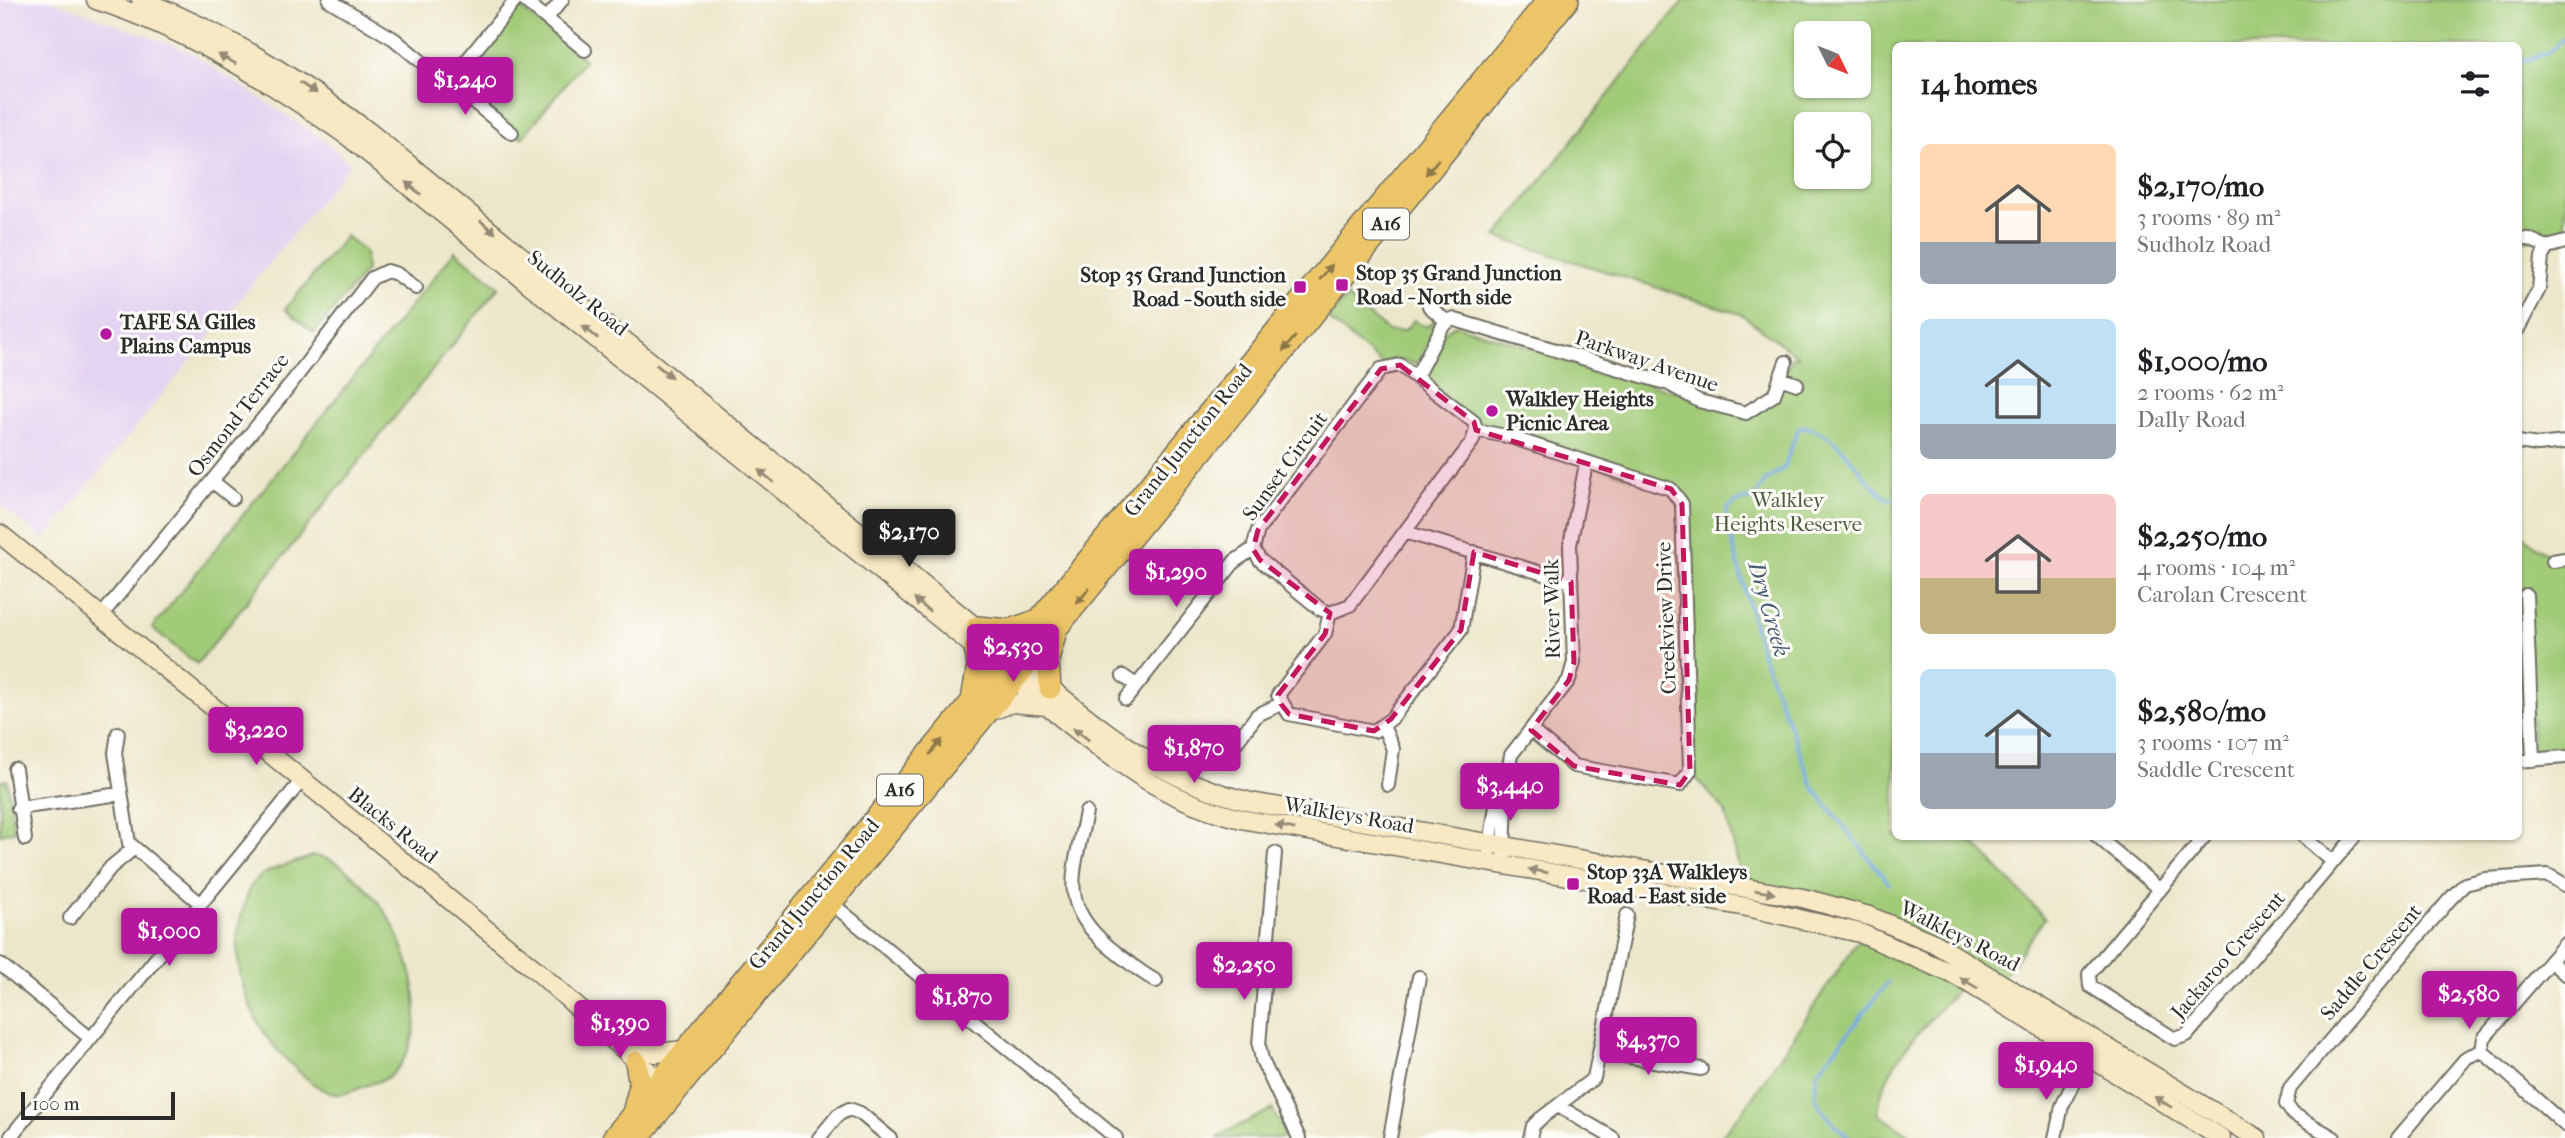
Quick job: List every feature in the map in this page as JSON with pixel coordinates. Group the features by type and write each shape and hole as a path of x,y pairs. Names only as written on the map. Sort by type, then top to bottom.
{"highway":[{"name":"Grand Junction Road","path":"1050,622 1548,0"},
{"name":"Grand Junction Road","path":"613,1138 632,1114 670,1084 1012,667 1568,0"},
{"path":"978,709 976,637 1050,622 1049,697"},
{"name":"Grand Junction Road","path":"638,1138 670,1084 685,1050 823,897"},
{"path":"632,1114 640,1086 636,1055"}],"main road":[{"name":"Sudholz Road","path":"96,0 187,38 239,65 274,85 350,138 976,637"},
{"name":"Sudholz Road","path":"141,0 218,34 264,60 360,125 1012,667"},
{"name":"Blacks Road","path":"0,534 670,1084"},
{"name":"Walkleys Road","path":"1012,667 1132,773 1195,806 1246,820 1800,917 1860,933 1959,977 2221,1138"},
{"name":"Walkleys Road","path":"1049,697 1154,766 1203,789 1251,802 1803,898 1894,925 1974,965 2257,1138"},
{"path":"978,709 1049,697"},
{"path":"636,1055 685,1050"}],"street":[{"path":"329,0 394,39 434,72 450,75 461,92 512,133"},
{"path":"450,75 463,65 516,0"},
{"path":"524,0 585,50"},
{"path":"547,19 562,0"},
{"path":"2522,239 2529,239 2547,247 2565,242"},
{"path":"2522,321 2539,289 2542,257 2547,247"},
{"name":"Osmond Terrace","path":"101,616 212,481 372,278 387,271 397,274 416,288"},
{"path":"1416,375 1447,322 1429,306"},
{"name":"Parkway Avenue","path":"1447,322 1452,319 1470,323 1669,384 1699,401 1746,413 1773,395 1786,362"},
{"name":"Sunset Circuit","path":"1330,613 1320,609 1260,561 1253,549 1258,530 1381,369 1400,365 1416,375 1474,422 1476,430"},
{"path":"1780,378 1797,384"},
{"path":"1474,552 1461,630 1391,719 1374,731 1364,732 1289,714 1280,704 1278,695 1325,634 1330,613 1350,604 1472,442 1476,430"},
{"name":"Creekview Drive","path":"1476,430 1510,437 1586,464 1671,489 1682,504 1690,771 1680,785 1591,771 1574,766 1531,730"},
{"path":"2522,443 2538,445 2565,442"},
{"name":"River Walk","path":"1495,864 1511,755 1569,680 1572,671 1574,662 1570,545 1586,464"},
{"path":"212,481 233,498"},
{"path":"1405,532 1571,582"},
{"path":"1125,699 1235,561 1253,549"},
{"path":"2526,595 2533,760"},
{"path":"1123,676 1136,685"},
{"path":"1226,756 1257,715 1280,704"},
{"path":"1382,726 1393,749 1388,785"},
{"path":"118,733 115,753 126,836 133,849 201,904"},
{"path":"2522,761 2565,757"},
{"path":"15,769 25,839"},
{"path":"0,1127 12,1137 302,780"},
{"path":"19,808 120,794"},
{"path":"1086,812 1073,887 1077,913 1091,932 1138,971 1156,981"},
{"path":"2102,840 2160,890"},
{"name":"Jackaroo Crescent","path":"2202,840 2089,974 2090,986 2175,1039 2187,1035 2352,840"},
{"path":"2308,840 2333,862"},
{"path":"69,918 111,867 133,849"},
{"path":"1275,853 1259,1045 1262,1060 1298,1138"},
{"name":"Saddle Crescent","path":"2334,1138 2293,1114 2286,1104 2290,1088 2450,899 2465,884 2485,879 2548,875 2565,885"},
{"path":"823,897 1116,1138"},
{"path":"1530,1138 1536,1123 1594,1078 1627,915"},
{"path":"2482,1051 2484,1038 2565,944"},
{"path":"2550,961 2565,974"},
{"path":"0,964 90,1038"},
{"path":"1390,1138 1419,977"},
{"path":"2482,1051 2565,1125"},
{"path":"2398,1138 2466,1057 2482,1051"},
{"path":"1601,1052 1701,1069"},
{"path":"2055,1138 2062,1106 2076,1077"},
{"path":"1558,1106 1613,1138"},
{"path":"819,1138 838,1115 849,1109 860,1113 890,1138"}],"highlighted area":[{"path":"1400,365 1474,422 1476,430 1671,489 1682,504 1690,771 1680,785 1591,771 1574,766 1531,730 1569,680 1574,662 1571,582 1474,552 1461,630 1391,719 1374,731 1289,714 1278,695 1325,634 1330,613 1260,560 1253,549 1258,530 1381,369"}],"shaded area":[{"name":"TAFE SA Gilles Plains Campus","path":"0,0 50,0 188,51 327,142 350,164 44,540 0,505"}],"green space":[{"name":"Walkley Heights Reserve","path":"1684,0 2565,0 2565,242 2522,239 2522,42 1892,42 1892,840 1971,840 2045,918 2000,981 1878,920 1744,888 1725,811 1690,771 1682,503 1671,489 1476,430 1425,374 1434,345 1445,332 1456,325 1745,413 1773,395 1793,357 1800,358 1741,314 1496,237"},
{"path":"520,8 585,60 522,138 460,82"},
{"path":"346,236 365,252 366,271 314,333 285,309"},
{"path":"455,251 499,287 197,664 152,628"},
{"path":"1347,297 1388,331 1404,331 1414,320 1426,326 1439,320 1417,364 1392,359 1383,365 1328,319"},
{"path":"2522,534 2553,560 2565,559 2565,757 2533,760 2526,595 2522,592"},
{"path":"7,780 14,831 0,834 0,781"},
{"path":"312,856 342,866 381,905 394,927 412,977 414,1029 407,1052 388,1077 343,1094 327,1092 308,1079 267,1037 250,1006 240,974 240,923 253,884 270,871"},
{"path":"1858,941 1958,989 1896,1062 1881,1096 1878,1114 1915,1138 1720,1138 1746,1107"},
{"path":"1272,1109 1287,1138 1218,1138 1220,1135"}],"waterway":[{"name":"Dry Creek","path":"2522,62 2548,52 2565,37"},
{"name":"Dry Creek","path":"1889,884 1813,787 1761,651 1726,519 1727,509 1737,502 1754,498 1765,481 1784,468 1798,429 1803,426 1819,432 1842,448 1867,480 1889,500 1892,500"},
{"name":"Dry Creek","path":"1849,1138 1827,1117 1818,1103 1815,1085 1817,1073 1888,982"}],"place":[{"name":"Stop 35 Grand Junction Road - North side","path":"1342,285"},
{"name":"Stop 35 Grand Junction Road - South side","path":"1300,287"},
{"name":"TAFE SA Gilles Plains Campus","path":"106,334"},
{"name":"Walkley Heights Picnic Area","path":"1492,411"},
{"name":"Stop 33A Walkleys Road - East side","path":"1573,884"}]}
